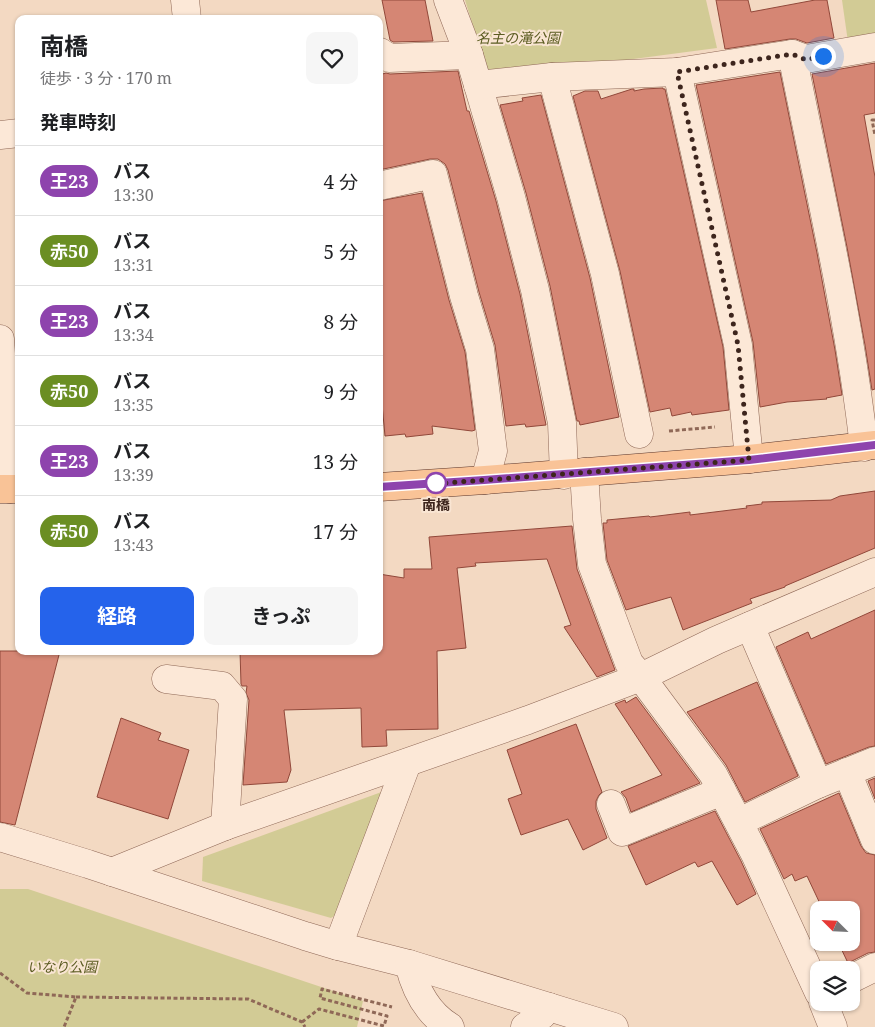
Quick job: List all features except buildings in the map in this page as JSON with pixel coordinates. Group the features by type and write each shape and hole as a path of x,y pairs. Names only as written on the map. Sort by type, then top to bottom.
{"main road":[{"path":"383,487 749,460 869,446"}],"street":[{"path":"185,0 187,15"},
{"path":"448,0 469,54 511,197 535,290 574,474 587,519 592,564 628,663 641,677 713,774 755,854 810,973"},
{"path":"478,85 552,77 677,72 792,54 806,60 875,46"},
{"path":"383,54 389,58 469,54"},
{"path":"792,54 844,310 860,409 869,446"},
{"path":"677,72 738,345 749,460"},
{"path":"552,77 605,274 639,434"},
{"path":"0,135 15,133"},
{"path":"383,185 433,174 464,296 480,349 493,451 484,480"},
{"path":"0,339 10,489"},
{"path":"112,872 225,826 408,763 641,677 750,626 875,572"},
{"path":"750,626 818,784"},
{"path":"166,679 222,686 233,699 225,826"},
{"path":"739,822 818,784 875,761"},
{"path":"338,946 408,763"},
{"path":"847,772 875,840"},
{"path":"611,804 622,832 722,791"},
{"path":"0,837 338,946 409,964 614,1027"},
{"path":"409,964 420,996 431,1011 444,1024 450,1027"},
{"path":"860,974 875,967"},
{"path":"525,1027 542,1015 549,1007"},
{"path":"827,1011 833,1027"}],"path":[{"path":"875,120 872,120 875,135"},
{"path":"639,434 746,424"},
{"path":"0,973 27,993 76,997 248,999 302,1022 305,1027"},
{"path":"302,1022 319,1009 384,1026 387,1016 320,998 322,989 396,1008 420,996"},
{"path":"64,1027 76,997"}],"green space":[{"name":"名主の滝公園","path":"465,0 706,0 717,48 489,78"},
{"path":"842,0 875,0 875,37 848,42"},
{"path":"387,790 340,912 331,918 202,881 203,857"},
{"name":"いなり公園","path":"0,889 28,889 363,1001 357,1027 0,1027"}],"bus line":[{"name":"王23","path":"383,487 749,460 875,445"}],"place":[{"name":"南橋","path":"436,483"}],"route":[{"path":"436,483 432,484 749,460 738,345 677,72 792,54 806,60 823,56"}]}
